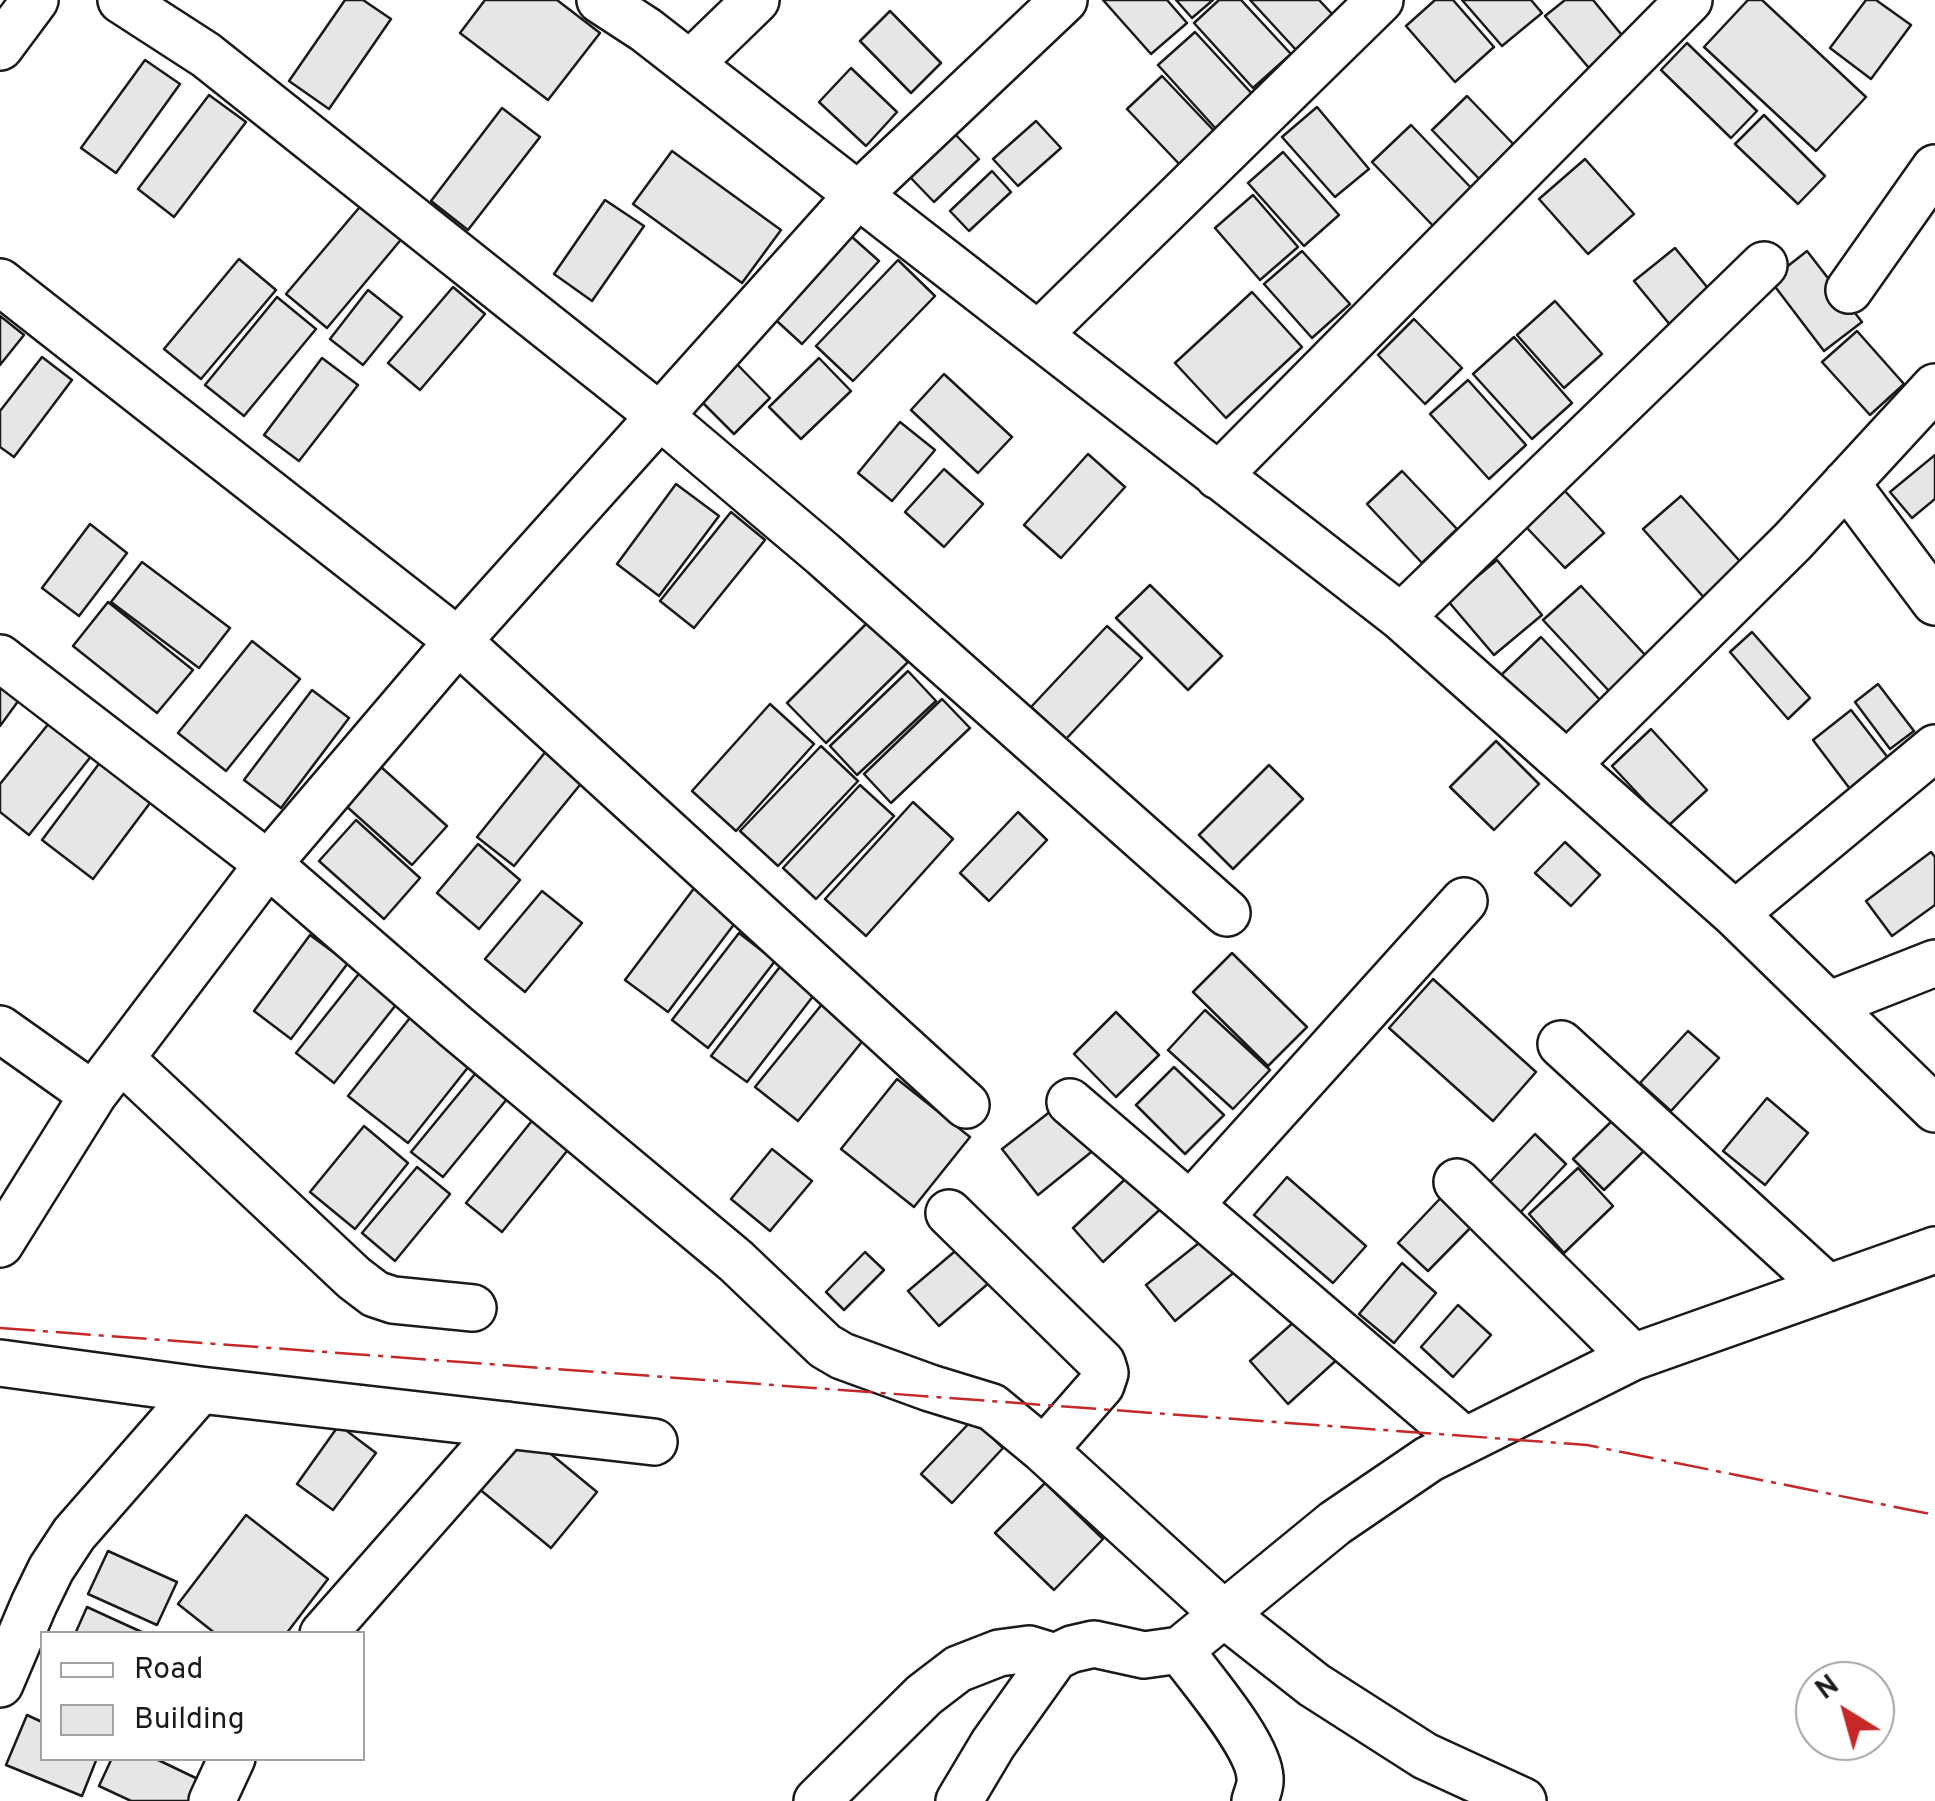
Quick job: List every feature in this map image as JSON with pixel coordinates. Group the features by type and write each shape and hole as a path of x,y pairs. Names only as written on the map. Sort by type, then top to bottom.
{"street":[{"path":"0,47 36,0"},
{"path":"121,0 206,55 661,418 823,554 1228,914"},
{"path":"600,0 646,30 1401,617 1735,914 1935,1109"},
{"path":"690,64 756,0"},
{"path":"0,1244 120,1058 268,864 458,641 858,194 1064,0"},
{"path":"1038,335 1380,0"},
{"path":"1218,476 1690,0"},
{"path":"1849,290 1935,168"},
{"path":"1401,617 1764,265"},
{"path":"0,282 458,641 966,1105"},
{"path":"1567,765 1793,541 1935,388"},
{"path":"1846,483 1935,602"},
{"path":"0,658 268,864 736,1261 824,1346 842,1356 992,1407 1226,1614 1314,1686 1425,1756 1522,1801"},
{"path":"1735,914 1935,748"},
{"path":"1190,1205 1464,900"},
{"path":"1828,1005 1935,962"},
{"path":"0,1029 94,1095"},
{"path":"1561,1044 1828,1288"},
{"path":"120,1058 375,1294 393,1300 473,1308"},
{"path":"1070,1102 1464,1440"},
{"path":"1457,1182 1633,1356"},
{"path":"948,1213 1102,1363 1105,1373 1101,1386 1044,1450"},
{"path":"959,1801 993,1744 1056,1657 1094,1644 1144,1655 1180,1650 1335,1523 1464,1440 1633,1356 1935,1250"},
{"path":"0,1363 654,1442"},
{"path":"0,1684 51,1569 74,1534 200,1390"},
{"path":"326,1631 508,1425"},
{"path":"817,1801 924,1694 958,1669 999,1653 1029,1650 1056,1657"},
{"path":"1180,1650 1250,1745 1261,1783 1255,1801"},
{"path":"212,1801 231,1761"}],"building":[{"path":"345,0 363,0 391,19 329,109 289,81"},
{"path":"485,0 557,0 600,33 548,100 460,33"},
{"path":"1103,0 1167,0 1187,23 1151,54"},
{"path":"1176,0 1213,0 1192,18"},
{"path":"1219,0 1241,0 1291,54 1253,88 1194,23"},
{"path":"1250,0 1319,0 1335,17 1297,51"},
{"path":"1435,0 1453,0 1494,47 1455,82 1406,26"},
{"path":"1462,0 1531,0 1542,13 1502,46"},
{"path":"1565,0 1593,0 1630,45 1594,74 1545,16"},
{"path":"1748,0 1762,0 1866,97 1816,151 1704,47"},
{"path":"1866,0 1876,0 1911,25 1871,79 1830,48"},
{"path":"890,11 941,63 911,93 860,41"},
{"path":"1195,32 1255,97 1217,130 1158,65"},
{"path":"1687,43 1757,111 1731,138 1661,70"},
{"path":"145,60 180,84 116,173 81,148"},
{"path":"851,68 897,112 866,146 819,102"},
{"path":"1162,76 1218,135 1183,168 1127,109"},
{"path":"209,95 246,122 174,217 138,189"},
{"path":"1467,96 1521,152 1486,186 1432,130"},
{"path":"1317,107 1369,169 1335,197 1282,137"},
{"path":"502,108 540,137 468,230 431,201"},
{"path":"1764,115 1825,176 1798,204 1735,144"},
{"path":"1036,121 1061,148 1018,186 993,159"},
{"path":"1411,125 1476,193 1437,230 1372,162"},
{"path":"953,132 979,159 934,202 908,175"},
{"path":"672,151 781,230 742,283 633,204"},
{"path":"1283,152 1339,215 1304,246 1248,183"},
{"path":"1585,159 1634,214 1588,254 1539,199"},
{"path":"992,171 1011,192 969,231 950,211"},
{"path":"1253,195 1298,247 1260,280 1215,228"},
{"path":"605,200 644,226 592,301 554,274"},
{"path":"364,202 404,236 327,328 286,294"},
{"path":"843,229 879,261 802,344 767,312"},
{"path":"1675,248 1721,304 1680,337 1634,281"},
{"path":"1302,251 1350,304 1312,338 1264,284"},
{"path":"1807,251 1862,322 1824,351 1770,280"},
{"path":"239,259 276,290 201,379 164,349"},
{"path":"898,260 935,296 853,381 816,346"},
{"path":"453,287 485,314 420,390 388,363"},
{"path":"368,290 402,317 363,365 330,339"},
{"path":"1252,292 1302,347 1226,418 1175,363"},
{"path":"277,297 316,329 244,416 205,385"},
{"path":"1555,301 1602,354 1564,388 1517,335"},
{"path":"0,316 24,335 0,365"},
{"path":"1414,319 1462,368 1425,404 1378,355"},
{"path":"1857,331 1904,384 1870,415 1822,362"},
{"path":"1514,337 1572,403 1532,439 1473,374"},
{"path":"728,355 770,398 734,434 691,391"},
{"path":"42,357 72,380 14,457 0,447 0,411"},
{"path":"322,358 358,385 299,461 264,435"},
{"path":"819,358 851,391 801,439 769,407"},
{"path":"944,374 1012,437 978,473 911,410"},
{"path":"1468,380 1526,445 1489,479 1430,414"},
{"path":"900,422 935,450 892,501 858,473"},
{"path":"1088,454 1125,487 1061,558 1024,525"},
{"path":"1935,455 1935,499 1912,518 1890,492"},
{"path":"944,469 983,504 944,547 905,512"},
{"path":"1402,471 1457,529 1422,563 1367,504"},
{"path":"1550,475 1604,533 1565,568 1511,511"},
{"path":"676,484 719,516 659,596 617,564"},
{"path":"1681,496 1746,568 1707,601 1643,529"},
{"path":"731,512 765,540 694,628 660,601"},
{"path":"90,524 127,553 79,616 42,588"},
{"path":"1497,560 1542,615 1494,655 1448,601"},
{"path":"142,562 230,628 199,668 111,602"},
{"path":"1150,585 1222,656 1188,690 1116,618"},
{"path":"1581,586 1647,657 1609,691 1543,620"},
{"path":"108,602 193,670 157,713 73,646"},
{"path":"868,622 908,662 826,743 787,703"},
{"path":"1107,626 1142,658 1066,739 1031,707"},
{"path":"1752,632 1810,698 1788,719 1730,652"},
{"path":"1541,637 1601,701 1557,742 1497,679"},
{"path":"252,641 300,679 226,771 178,733"},
{"path":"0,669 27,689 0,726"},
{"path":"908,671 936,701 857,775 830,746"},
{"path":"1878,684 1914,731 1890,749 1855,702"},
{"path":"312,690 349,718 281,808 244,780"},
{"path":"942,699 970,728 891,803 864,774"},
{"path":"770,704 814,744 736,831 692,791"},
{"path":"1851,710 1889,759 1850,789 1813,740"},
{"path":"58,712 100,745 29,835 0,812 0,784"},
{"path":"1651,729 1707,790 1668,826 1612,766"},
{"path":"1496,741 1539,784 1494,830 1450,787"},
{"path":"551,745 588,775 514,866 477,837"},
{"path":"821,746 858,781 778,866 740,831"},
{"path":"110,749 162,787 93,879 42,840"},
{"path":"371,758 447,826 412,865 336,797"},
{"path":"1269,765 1303,799 1233,869 1199,835"},
{"path":"860,785 894,816 816,899 783,868"},
{"path":"913,802 953,839 866,936 825,899"},
{"path":"1018,812 1047,840 989,901 960,873"},
{"path":"356,820 420,878 384,919 319,861"},
{"path":"1565,842 1600,875 1571,906 1535,873"},
{"path":"478,844 520,880 479,929 437,893"},
{"path":"1931,852 1935,857 1935,905 1892,936 1866,901"},
{"path":"695,887 738,919 668,1012 625,980"},
{"path":"542,891 582,923 525,992 485,959"},
{"path":"739,933 775,961 708,1048 672,1020"},
{"path":"310,935 348,963 291,1039 254,1011"},
{"path":"1232,953 1307,1027 1268,1066 1193,992"},
{"path":"789,955 824,982 747,1082 711,1056"},
{"path":"365,966 403,996 334,1083 296,1053"},
{"path":"1433,979 1536,1072 1493,1121 1389,1028"},
{"path":"823,1003 865,1038 798,1121 755,1087"},
{"path":"417,1009 477,1056 408,1143 348,1096"},
{"path":"1205,1010 1270,1070 1233,1109 1168,1050"},
{"path":"1116,1012 1159,1055 1116,1097 1074,1054"},
{"path":"1688,1031 1719,1058 1671,1111 1640,1083"},
{"path":"1174,1067 1224,1115 1185,1154 1136,1105"},
{"path":"475,1074 507,1099 443,1177 411,1152"},
{"path":"897,1079 970,1137 914,1207 841,1149"},
{"path":"1767,1098 1808,1133 1765,1185 1723,1151"},
{"path":"1060,1104 1095,1149 1038,1195 1002,1149"},
{"path":"1618,1115 1649,1146 1604,1190 1573,1159"},
{"path":"535,1117 571,1146 502,1232 466,1203"},
{"path":"364,1126 408,1163 355,1229 310,1192"},
{"path":"1535,1134 1566,1164 1517,1216 1486,1186"},
{"path":"772,1149 812,1181 770,1231 731,1199"},
{"path":"417,1167 450,1194 395,1261 362,1233"},
{"path":"1578,1168 1613,1206 1564,1253 1529,1214"},
{"path":"1136,1169 1167,1203 1103,1262 1073,1228"},
{"path":"1287,1177 1366,1246 1333,1283 1254,1215"},
{"path":"1451,1187 1482,1216 1428,1271 1398,1243"},
{"path":"1209,1235 1237,1270 1175,1321 1146,1285"},
{"path":"960,1247 990,1282 939,1326 908,1291"},
{"path":"865,1252 884,1270 844,1310 826,1292"},
{"path":"1402,1263 1436,1293 1394,1343 1359,1314"},
{"path":"1458,1305 1491,1335 1453,1377 1421,1347"},
{"path":"1304,1313 1341,1356 1288,1404 1250,1361"},
{"path":"973,1419 1003,1448 952,1503 921,1474"},
{"path":"339,1425 376,1453 333,1510 297,1484"},
{"path":"518,1427 597,1492 551,1548 472,1483"},
{"path":"1045,1483 1103,1539 1054,1590 995,1533"},
{"path":"246,1515 328,1579 288,1631 212,1631 178,1604"},
{"path":"108,1551 177,1582 157,1625 88,1594"},
{"path":"87,1607 139,1631 76,1631"},
{"path":"27,1715 40,1721 40,1761 96,1761 82,1796 6,1765"},
{"path":"111,1761 160,1761 202,1781 192,1801 131,1801 99,1786"}],"power":[{"path":"0,1328 1587,1445 1935,1515"}]}
